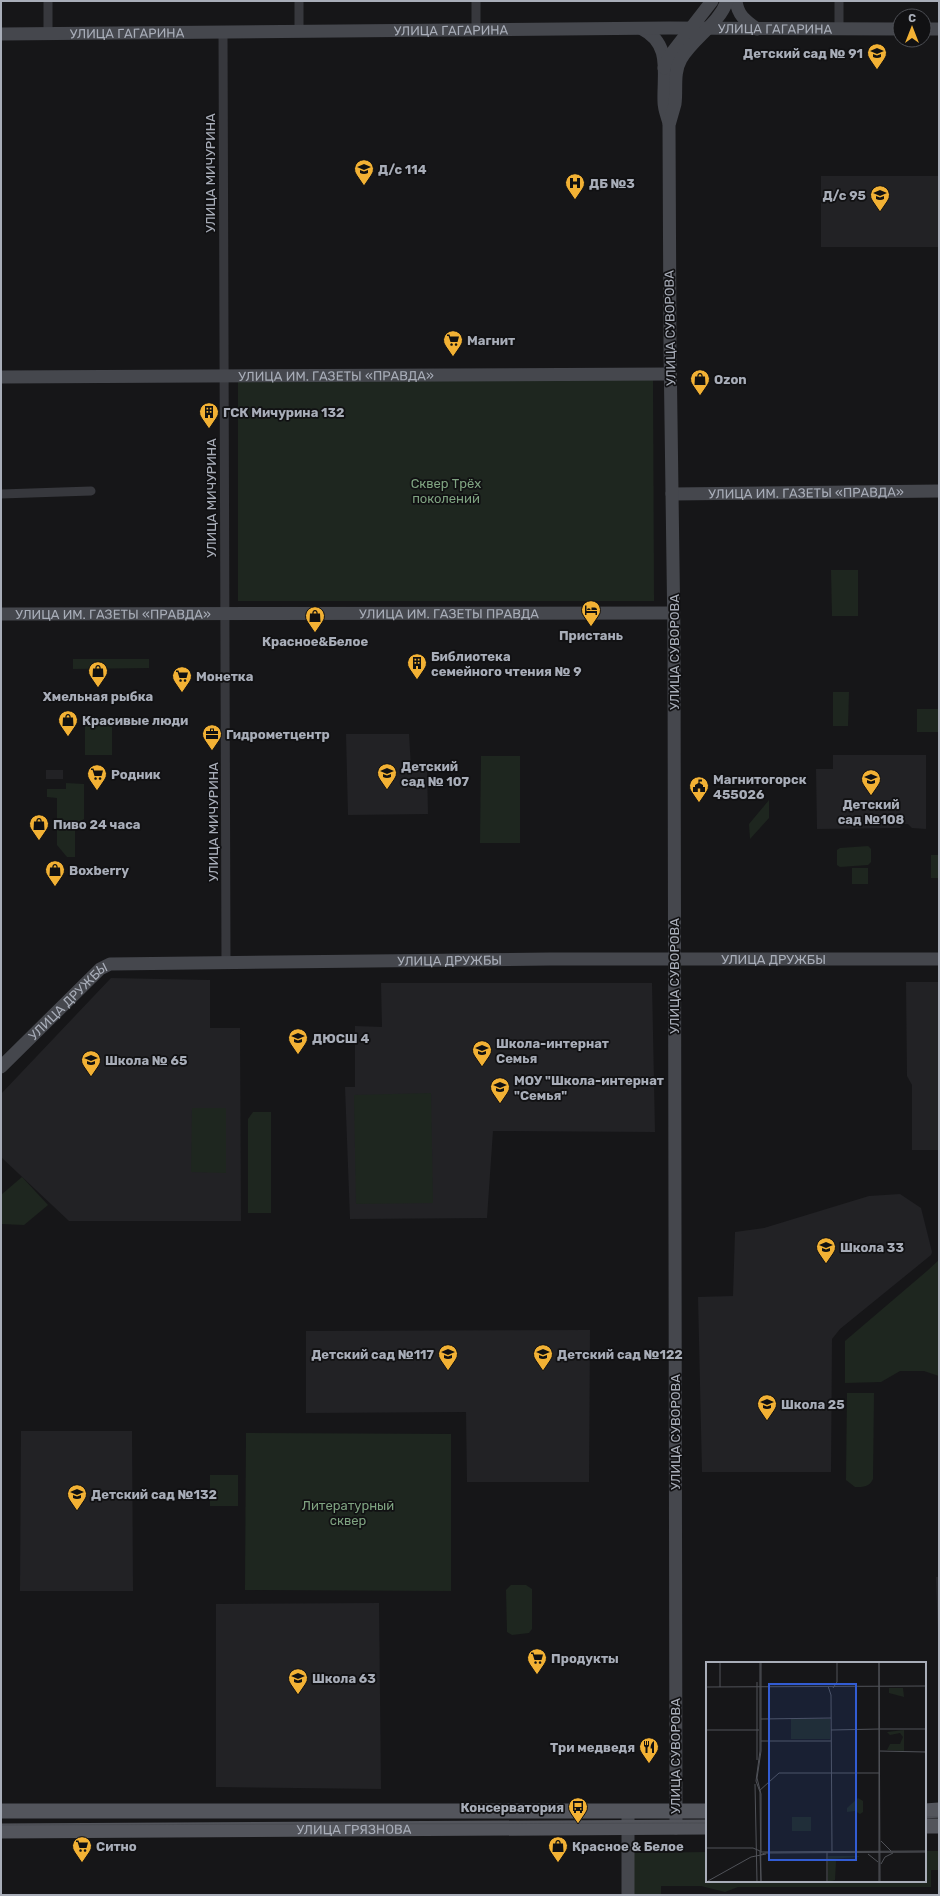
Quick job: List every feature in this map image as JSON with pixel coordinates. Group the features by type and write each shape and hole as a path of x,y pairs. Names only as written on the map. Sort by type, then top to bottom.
{"main road":[{"name":"УЛИЦА СУВОРОВА","path":"664,68 671,54 712,1"},
{"name":"УЛИЦА СУВОРОВА","path":"669,125 675,104 678,66 686,52 725,6 727,1"},
{"path":"736,1 737,9 742,18 757,29"},
{"name":"УЛИЦА ГАГАРИНА","path":"1,34 690,28 892,30"},
{"name":"УЛИЦА СУВОРОВА","path":"642,29 652,34 661,46 664,68 664,103 669,125 675,958 676,1828"},
{"name":"УЛИЦА ИМ. ГАЗЕТЫ «ПРАВДА»","path":"1,377 670,374"},
{"name":"УЛИЦА ИМ. ГАЗЕТЫ «ПРАВДА»","path":"672,494 939,491"},
{"name":"УЛИЦА ИМ. ГАЗЕТЫ ПРАВДА","path":"225,615 673,613"},
{"name":"УЛИЦА ИМ. ГАЗЕТЫ «ПРАВДА»","path":"1,614 225,615"},
{"name":"УЛИЦА ДРУЖБЫ","path":"1,1067 100,969 110,964 675,958 939,959"},
{"path":"926,1811 939,1810"},
{"name":"УЛИЦА ГРЯЗНОВА","path":"1,1811 706,1811"},
{"path":"628,1811 628,1895"},
{"path":"926,1826 939,1826"},
{"name":"УЛИЦА ГРЯЗНОВА","path":"1,1832 706,1827"}],"street":[{"path":"48,1 48,34"},
{"path":"299,1 299,31"},
{"path":"476,1 476,30"},
{"path":"838,1 839,30"},
{"name":"УЛИЦА МИЧУРИНА","path":"223,32 226,963"},
{"path":"1,494 91,491"}],"shaded area":[{"name":"Д/с 95","path":"821,176 939,176 939,247 821,247"},
{"name":"Детский сад № 107","path":"346,734 409,734 411,767 427,766 428,814 348,815"},
{"name":"Детский сад №108","path":"833,755 926,755 926,829 912,828 908,824 902,824 900,828 817,829 816,769 833,769"},
{"path":"46,770 63,770 63,779 46,779"},
{"path":"111,978 210,980 210,1028 240,1028 241,1221 69,1221 1,1157 1,1094"},
{"path":"906,982 939,982 939,1150 912,1150 912,1085 907,1076"},
{"name":"МОУ \"Школа-интернат \"Семья\"","path":"381,983 652,983 655,1132 493,1131 487,1218 350,1219 345,1087 355,1087 355,1026 382,1027"},
{"path":"900,1194 921,1208 932,1252 931,1255 840,1329 832,1339 831,1472 702,1472 698,1297 733,1296 735,1232 764,1228 869,1196"},
{"path":"590,1330 589,1482 467,1482 466,1412 306,1413 306,1331"},
{"name":"Детский сад №132","path":"21,1431 132,1431 133,1591 20,1591"},
{"path":"936,1577 939,1577 939,1665"},
{"name":"Школа 63","path":"379,1603 381,1789 216,1787 216,1604"}],"green space":[{"name":"Сквер Трёх поколений","path":"238,380 653,380 654,601 238,601"},
{"path":"831,570 858,570 858,616 832,616"},
{"path":"73,659 149,659 149,668 73,669"},
{"path":"833,692 849,692 848,726 833,726"},
{"path":"917,709 939,709 939,732 917,732"},
{"path":"85,726 112,726 112,755 85,755"},
{"path":"481,756 520,756 520,843 480,843"},
{"path":"66,783 84,784 84,819 75,824 75,857 67,857 57,845 57,798 47,797 47,789 66,789"},
{"path":"769,800 769,818 750,839 749,824"},
{"path":"868,846 871,849 871,862 868,865 840,867 837,865 837,850 840,848"},
{"path":"931,855 939,855 939,878 931,878"},
{"path":"852,868 868,868 868,884 852,884"},
{"path":"431,1093 433,1203 356,1204 354,1095"},
{"path":"192,1108 226,1108 226,1173 191,1172"},
{"path":"253,1112 271,1112 271,1213 248,1213 248,1119"},
{"path":"22,1177 48,1205 24,1225 1,1224 1,1195"},
{"path":"939,1260 939,1376 924,1371 900,1371 881,1382 845,1383 845,1341"},
{"path":"847,1393 874,1393 873,1479 870,1484 864,1487 855,1487 846,1480"},
{"name":"Литературный сквер","path":"246,1433 451,1434 451,1591 245,1590"},
{"path":"210,1475 238,1475 238,1506 210,1506"},
{"path":"511,1585 526,1585 532,1589 532,1629 529,1633 512,1635 507,1632 506,1590"},
{"path":"926,1851 939,1851 939,1870 931,1870 931,1887 738,1887 725,1892 701,1886 661,1886 661,1895 631,1895 631,1853 706,1852 706,1882 926,1882"}],"tram line":[{"path":"926,1817 939,1817"},
{"path":"1,1825 706,1823"}],"place":[{"name":"Детский сад № 91","path":"877,70"},
{"name":"Д/с 114","path":"364,186"},
{"name":"ДБ №3","path":"575,200"},
{"name":"Д/с 95","path":"880,212"},
{"name":"Магнит","path":"453,357"},
{"name":"Ozon","path":"700,396"},
{"name":"ГСК Мичурина 132","path":"209,429"},
{"name":"Пристань","path":"591,627"},
{"name":"Красное&Белое","path":"315,633"},
{"name":"Библиотека семейного чтения № 9","path":"417,680"},
{"name":"Хмельная рыбка","path":"98,688"},
{"name":"Монетка","path":"182,693"},
{"name":"Красивые люди","path":"68,737"},
{"name":"Гидрометцентр","path":"212,751"},
{"name":"Детский сад № 107","path":"387,790"},
{"name":"Родник","path":"97,791"},
{"name":"Детский сад №108","path":"871,796"},
{"name":"Магнитогорск 455026","path":"699,803"},
{"name":"Пиво 24 часа","path":"39,841"},
{"name":"Boxberry","path":"55,887"},
{"name":"ДЮСШ 4","path":"298,1055"},
{"name":"Школа-интернат Семья","path":"482,1067"},
{"name":"Школа № 65","path":"91,1077"},
{"name":"МОУ \"Школа-интернат \"Семья\"","path":"500,1104"},
{"name":"Школа 33","path":"826,1264"},
{"name":"Детский сад №117","path":"448,1371"},
{"name":"Детский сад №122","path":"543,1371"},
{"name":"Школа 25","path":"767,1421"},
{"name":"Детский сад №132","path":"77,1511"},
{"name":"Продукты","path":"537,1675"},
{"name":"Школа 63","path":"298,1695"},
{"name":"Три медведя","path":"649,1764"},
{"name":"Консерватория","path":"578,1824"},
{"name":"Ситно","path":"82,1863"},
{"name":"Красное & Белое","path":"558,1863"}]}
